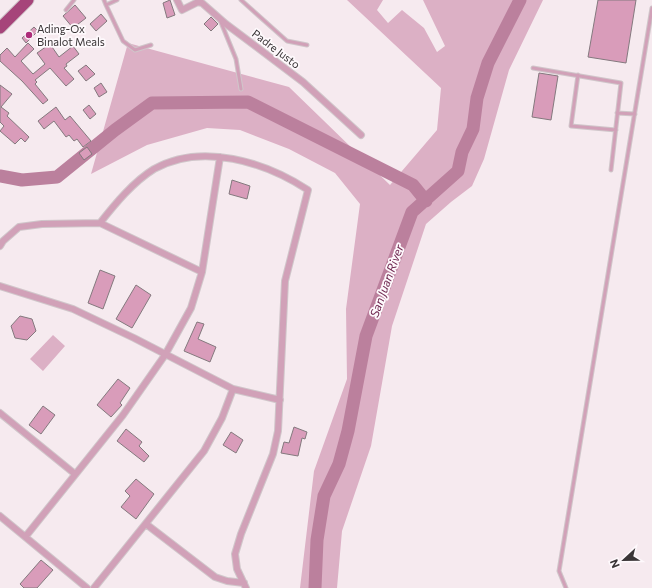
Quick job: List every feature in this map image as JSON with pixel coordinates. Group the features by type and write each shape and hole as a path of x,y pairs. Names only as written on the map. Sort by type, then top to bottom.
{"highway":[{"path":"0,28 28,0"}],"street":[{"name":"Padre Justo","path":"177,0 182,10 198,2 202,3 219,18 303,82 361,135"},
{"path":"26,536 123,415 165,355 191,308 202,272 220,157"},
{"path":"100,223 117,202 154,170 179,159 220,157 260,166 288,177 308,190 285,281 278,431 273,454 241,534 235,554 237,569 245,585"},
{"path":"0,246 3,241 19,227 42,224 100,223 202,272"},
{"path":"0,286 73,309 134,338 233,389 280,400"},
{"path":"94,588 204,451 222,418 233,389"},
{"path":"0,413 75,474"},
{"path":"0,516 26,536 86,588"},
{"path":"146,524 215,577 245,585"}],"lane":[{"path":"66,10 74,0"},
{"path":"104,0 123,41 135,50 151,44"},
{"path":"106,5 117,0"},
{"path":"241,0 287,41 307,45"},
{"path":"566,588 559,571 652,8"},
{"path":"219,18 236,59 241,89"},
{"path":"533,68 621,83 611,170"},
{"path":"578,75 571,126 616,130"},
{"path":"617,113 634,114"}],"shaded area":[{"path":"347,0 383,0 377,10 388,23 402,10 424,28 437,52 445,46 423,0 543,0 509,70 484,159 472,186 426,224 392,326 371,446 342,531 337,588 300,588 314,471 347,379 346,309 360,204 335,173 289,149 240,130 207,128 147,145 91,174 128,43 289,87 390,185 437,130 441,88"},
{"path":"53,335 65,346 43,371 30,359"}],"building":[{"path":"170,0 175,15 167,18 163,3"},
{"path":"598,0 636,0 626,63 588,57"},
{"path":"75,5 86,18 73,28 63,16"},
{"path":"101,14 107,21 96,31 90,24"},
{"path":"211,17 218,24 211,31 204,24"},
{"path":"34,27 38,31 26,43 22,38"},
{"path":"28,43 34,49 21,61 33,74 45,64 37,53 50,44 59,57 73,46 79,54 66,64 67,66 64,68 74,79 66,86 50,68 35,80 37,82 35,84 48,100 43,104 22,81 0,61 0,55 7,48 15,57"},
{"path":"86,65 95,74 86,81 78,71"},
{"path":"539,73 558,76 551,120 532,117"},
{"path":"101,83 107,92 99,97 94,88"},
{"path":"0,85 12,94 1,107 9,113 7,116 29,137 25,142 21,138 15,144 0,131 4,126 0,122"},
{"path":"89,105 96,114 90,119 83,110"},
{"path":"56,107 65,120 70,116 91,141 83,147 77,139 74,141 69,135 66,137 54,121 44,129 38,121"},
{"path":"87,147 92,154 84,160 79,153"},
{"path":"232,180 250,186 247,199 229,194"},
{"path":"100,270 115,276 103,309 88,303"},
{"path":"136,285 151,295 132,328 116,319"},
{"path":"20,316 32,319 36,331 27,340 15,338 11,326"},
{"path":"197,322 204,324 198,339 216,347 210,362 184,351"},
{"path":"118,379 130,388 120,403 122,405 111,417 97,405"},
{"path":"43,406 55,415 41,434 29,425"},
{"path":"294,427 307,432 305,439 302,438 298,456 281,453 284,442 289,443"},
{"path":"126,429 142,442 139,446 149,456 144,462 117,441"},
{"path":"231,432 243,440 236,453 223,445"},
{"path":"136,479 154,494 136,519 121,507 130,496 125,491"},
{"path":"41,560 53,570 37,588 24,588 20,584"}],"waterway":[{"name":"San Juan River","path":"315,588 317,540 324,496 339,464 348,431 366,336 412,212 458,171 462,152 473,129 477,98 488,63 520,0"},
{"path":"0,176 22,180 57,177 115,130 152,103 248,102 413,185 426,201"}],"place":[{"name":"Ading-Ox Binalot Meals","path":"29,35"}]}
